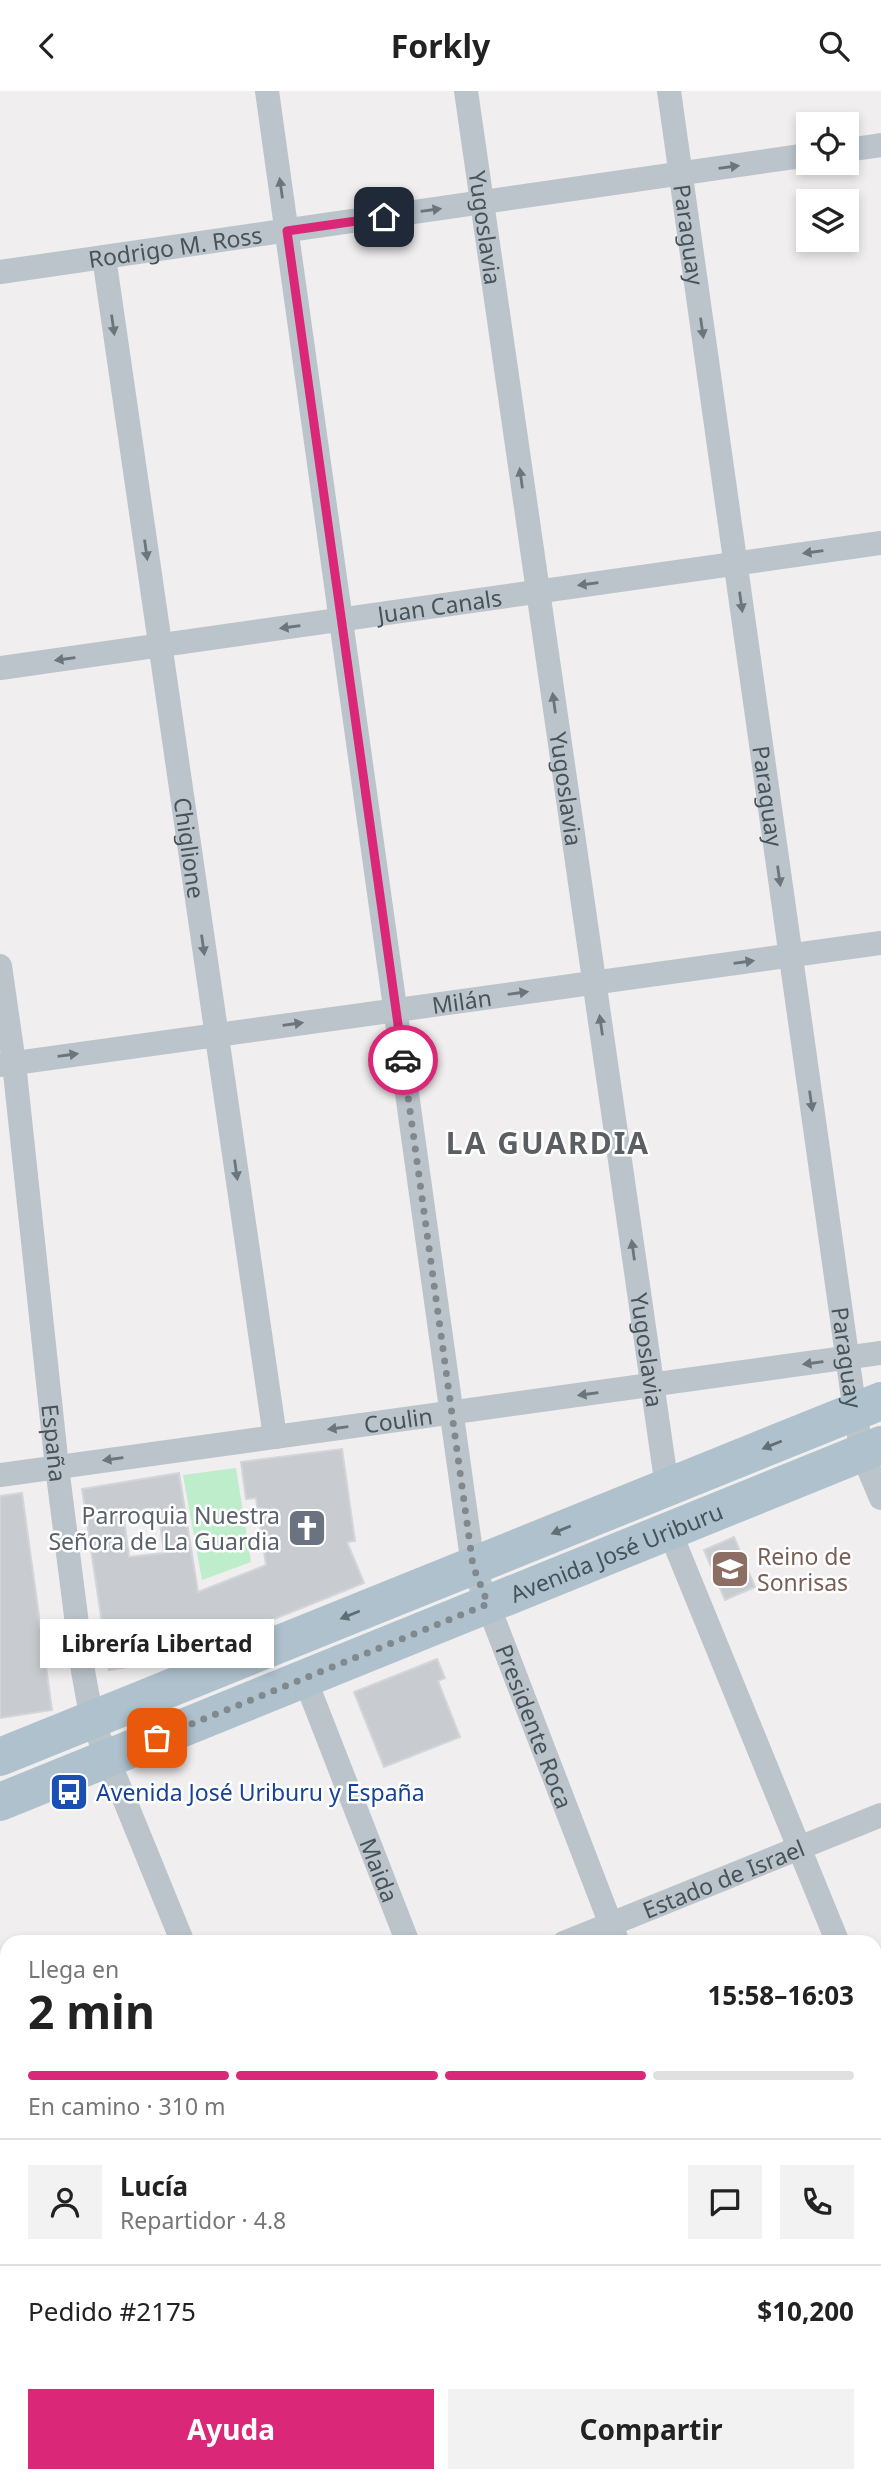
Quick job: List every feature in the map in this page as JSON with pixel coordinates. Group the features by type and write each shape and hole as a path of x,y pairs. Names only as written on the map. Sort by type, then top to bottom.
{"main road":[{"name":"Avenida José Uriburu","path":"0,1757 868,1406"},
{"name":"Avenida José Uriburu","path":"0,1802 871,1449"}],"street":[{"name":"Presidente Roca","path":"267,91 473,1566 614,1933"},
{"name":"Yugoslavia","path":"466,91 667,1487"},
{"name":"Paraguay","path":"669,91 846,1358 868,1406 871,1449 881,1498"},
{"path":"859,148 881,145"},
{"name":"Rodrigo M. Ross","path":"0,272 796,157"},
{"name":"Chiglione","path":"104,257 275,1437"},
{"name":"Juan Canals","path":"0,668 881,543"},
{"name":"Milán","path":"7,1064 881,943"},
{"name":"España","path":"0,966 7,1064 83,1671 92,1720 180,1935"},
{"name":"Coulin","path":"0,1475 881,1353"},
{"path":"670,1532 835,1935"},
{"name":"Maida","path":"305,1679 405,1935"},
{"name":"Estado de Israel","path":"614,1933 799,1848 881,1815"}],"green space":[{"path":"236,1468 251,1562 202,1580 183,1475"}],"building":[{"path":"342,1449 355,1541 347,1542 364,1583 172,1660 170,1647 132,1652 134,1666 109,1670 82,1489 179,1473 198,1592 266,1565 256,1498 246,1499 241,1462","holes":["158,1508 164,1553 129,1557 123,1512"]},
{"path":"22,1493 52,1710 0,1718 0,1496"},
{"name":"Reino de Sonrisas","path":"734,1537 755,1587 725,1600 704,1550"},
{"path":"437,1659 445,1678 438,1681 460,1737 384,1767 354,1692"}],"way so far":[{"path":"157,1738 488,1604 473,1566 403,1060"}],"place":[{"name":"Parroquia Nuestra Señora de La Guardia","path":"307,1528"},
{"name":"Reino de Sonrisas","path":"730,1569"},
{"name":"Librería Libertad","path":"157,1738"},
{"name":"Avenida José Uriburu y España","path":"69,1792"}],"district":[{"name":"LA GUARDIA","path":"548,1142"}],"route":[{"path":"384,217 287,231 403,1060"}]}
